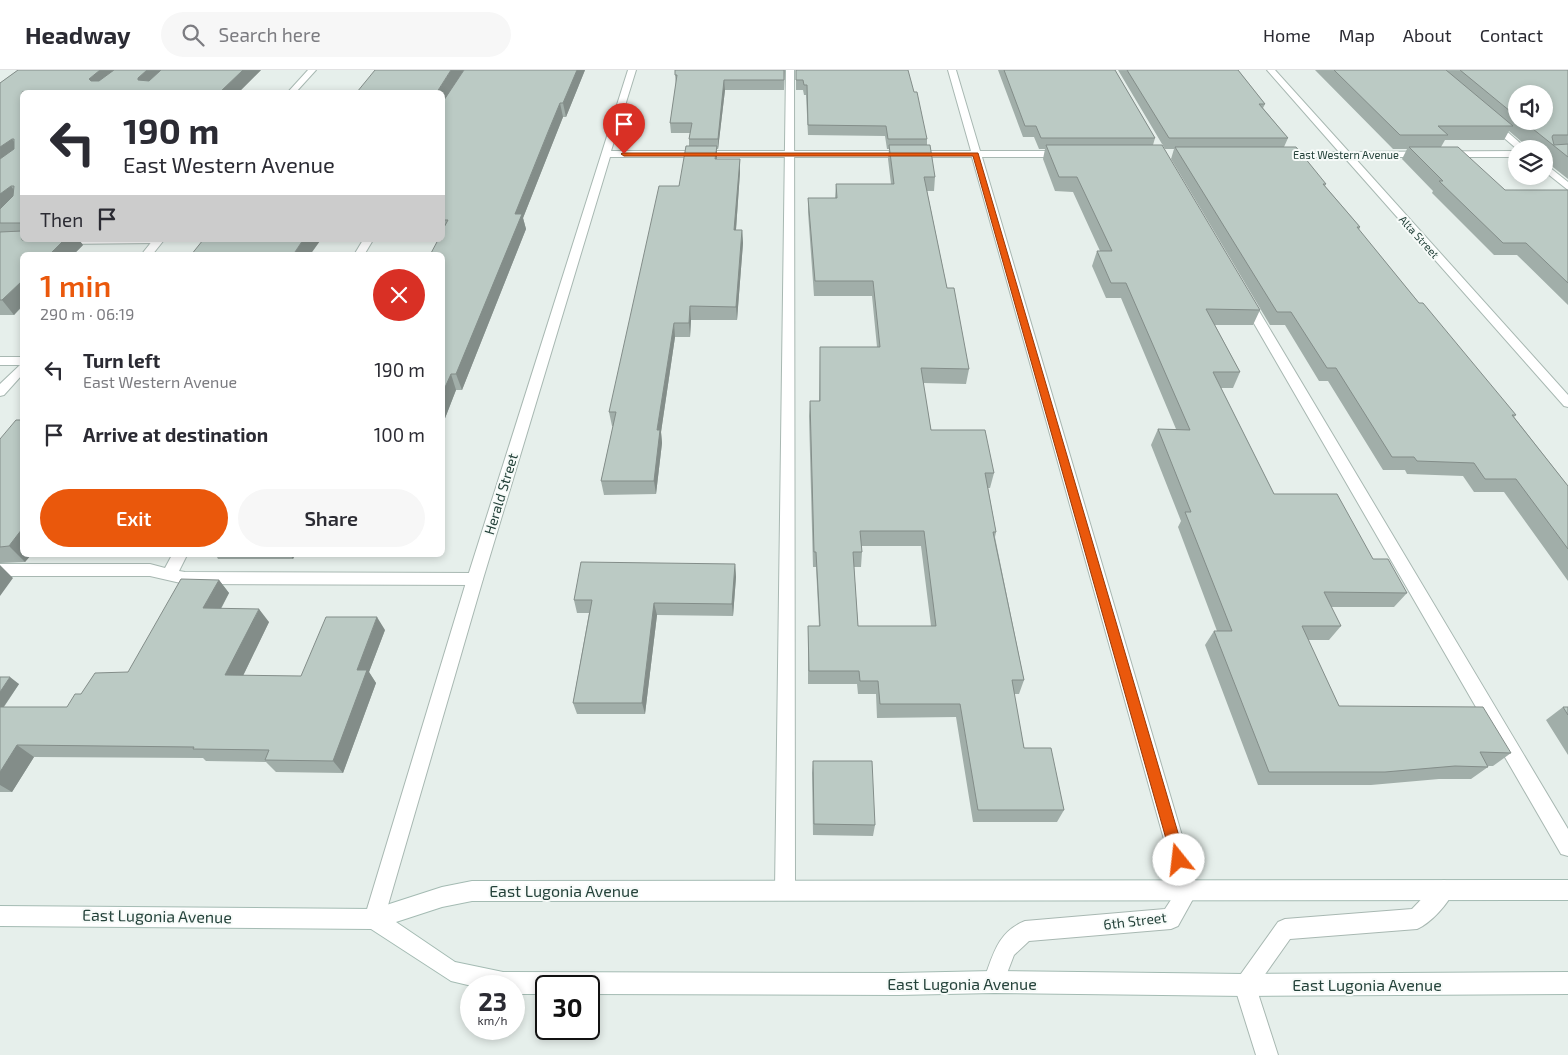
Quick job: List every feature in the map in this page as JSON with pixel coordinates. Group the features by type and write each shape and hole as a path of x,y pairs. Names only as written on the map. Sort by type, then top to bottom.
{"street":[{"path":"294,90 312,70"},
{"name":"Herald Street","path":"374,919 475,579 632,70"},
{"path":"785,890 790,70"},
{"path":"952,70 1188,890"},
{"name":"Alta Street","path":"1271,70 1568,403"},
{"path":"1486,117 1513,140"},
{"path":"606,154 1076,154"},
{"name":"East Western Avenue","path":"1268,155 1508,154"},
{"path":"1553,174 1568,187"},
{"path":"149,252 157,242"},
{"path":"1242,292 1568,847"},
{"path":"0,361 20,361"},
{"path":"0,392 20,370"},
{"path":"169,575 179,557"},
{"path":"0,570 150,570 184,578 475,579"},
{"name":"6th Street","path":"994,982 1006,948 1025,931 1171,919 1188,890"},
{"path":"1267,1055 1245,985 1285,929 1417,919 1444,890"},
{"name":"East Lugonia Avenue","path":"0,916 374,919 442,897 472,891 1568,890"},
{"name":"East Lugonia Avenue","path":"374,919 451,971 503,983 1568,984"}],"building":[{"path":"18,70 100,70 89,79 91,81 99,81 114,70 147,70 138,80 149,81 161,70 243,70 222,90 20,90 20,223 0,223 0,209 13,196 14,186 0,194 0,159 14,149 14,139 0,147 0,83"},
{"path":"375,70 451,70 438,90 359,90"},
{"path":"464,70 577,70 563,103 560,103 515,214 522,214 456,374 451,374 445,387 445,252 432,252 437,242 445,242 445,226 448,220 445,220 445,98"},
{"path":"675,70 784,70 784,80 724,80 718,139 689,139 692,123 670,123 677,75 675,75"},
{"path":"796,70 908,70 914,92 917,92 927,139 888,139 886,126 808,125 807,85 804,85 803,80 796,80"},
{"path":"1004,70 1115,70 1155,138 1041,138 1036,126 1025,126"},
{"path":"1127,70 1238,70 1265,104 1259,104 1288,138 1169,138"},
{"path":"1334,70 1446,70 1508,122 1508,126 1438,126 1448,135 1400,135"},
{"path":"1460,70 1568,70 1568,135 1553,135 1553,140 1547,140 1534,130 1553,130 1553,85 1508,85 1508,109"},
{"path":"1553,141 1554,145 1568,144 1568,157 1553,145"},
{"path":"889,145 930,145 935,177 924,177 947,288 954,288 969,369 921,368 931,430 985,430 994,473 985,473 996,532 993,532 1024,680 1012,680 1024,748 1051,748 1064,810 978,810 960,704 880,704 878,681 860,681 859,671 809,671 808,626 820,626 816,552 814,552 810,401 820,401 820,347 880,347 873,281 815,281 808,198 837,198 836,184 894,184","holes":["860,531 924,531 936,626 858,626 853,552 862,552"]},
{"path":"1046,145 1162,145 1260,310 1206,309 1240,372 1213,372 1274,494 1337,494 1373,559 1388,559 1407,593 1324,592 1341,626 1302,626 1339,706 1483,707 1511,753 1480,752 1488,767 1455,766 1385,772 1269,772 1214,631 1232,631 1185,512 1191,512 1158,429 1190,430 1126,283 1111,283 1097,251 1112,251 1077,177 1059,177"},
{"path":"686,146 717,146 715,159 740,159 734,230 742,230 736,307 690,306 689,323 674,323 657,430 660,430 654,481 601,481 616,412 609,412 659,186 679,186"},
{"path":"1175,147 1296,147 1326,184 1323,184 1360,227 1357,227 1419,303 1423,303 1516,415 1512,415 1568,486 1568,549 1516,479 1485,479 1474,463 1417,461 1414,457 1392,457 1336,368 1327,368 1291,312 1277,312"},
{"path":"1409,147 1458,147 1505,190 1568,190 1568,283 1526,243 1503,243 1439,181 1443,181"},
{"path":"20,231 20,242 62,242 52,252 20,252 20,283 2,300 0,300 0,232"},
{"path":"201,242 302,242 295,252 193,252"},
{"path":"16,420 20,420 20,532 9,546 0,547 0,439"},
{"path":"581,562 735,564 732,604 654,603 642,703 573,703 592,600 574,600"},
{"path":"181,579 219,580 203,608 259,609 225,675 301,676 326,617 377,617 357,670 367,670 333,761 265,760 269,750 193,749 194,747 17,745 0,772 0,707 67,707 75,694 81,694 95,673 128,672"},
{"path":"0,677 10,677 0,692"},
{"path":"1563,707 1568,707 1568,715"},
{"path":"813,761 872,761 875,825 814,824"}],"route":[{"path":"624,154 976,154 1179,860"}]}
